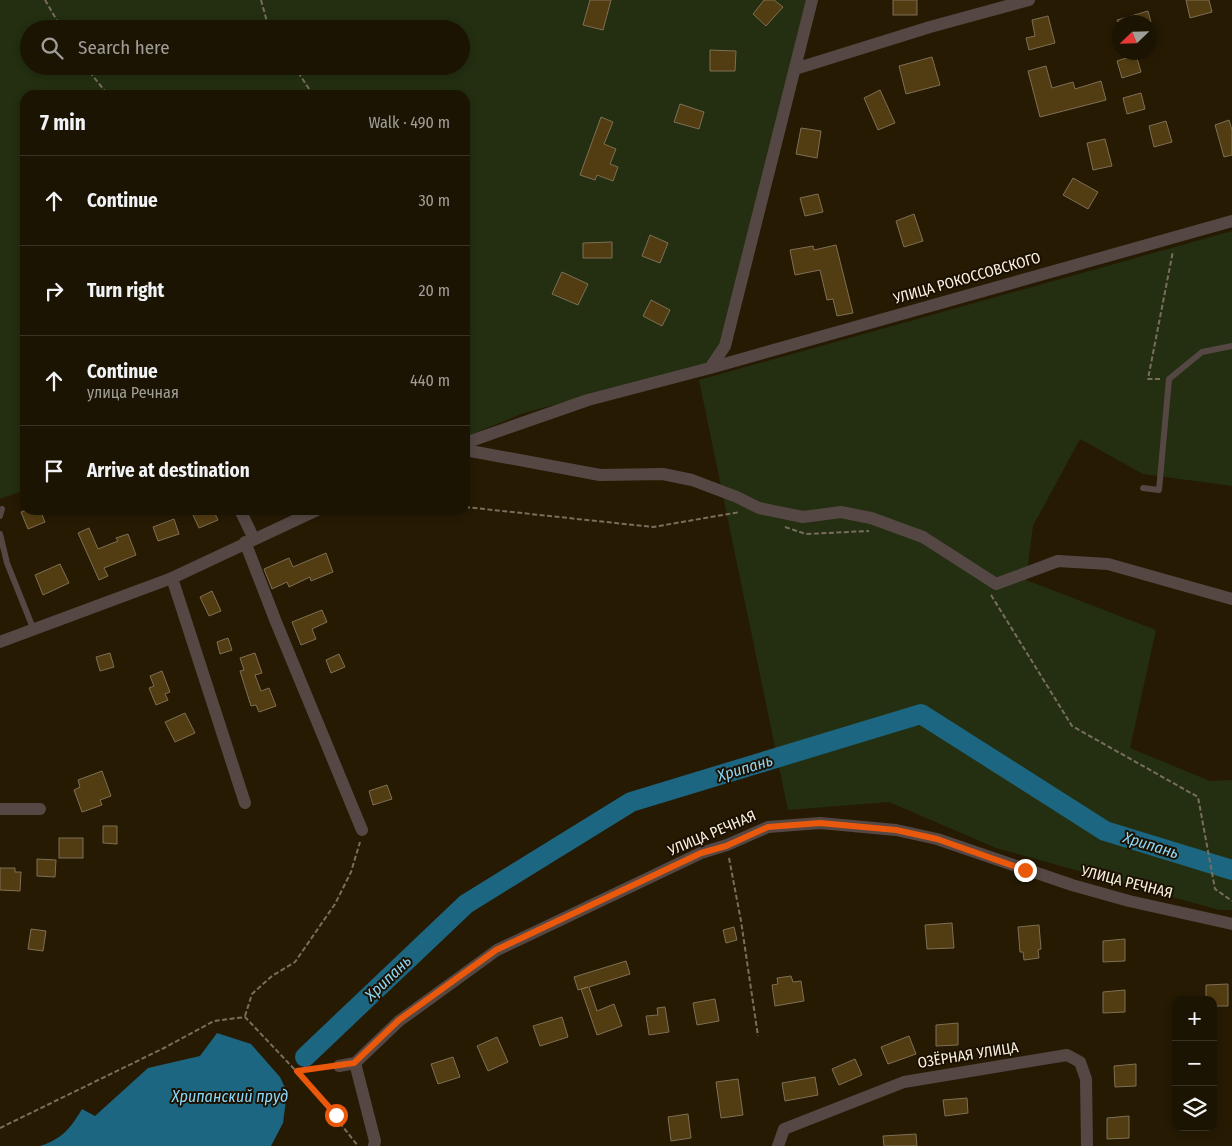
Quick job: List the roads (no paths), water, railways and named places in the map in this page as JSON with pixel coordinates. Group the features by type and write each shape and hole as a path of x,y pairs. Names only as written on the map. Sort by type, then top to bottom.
{"street":[{"path":"710,368 725,346 812,0"},
{"path":"794,69 930,27 1029,0"},
{"name":"УЛИЦА РОКОССОВСКОГО","path":"470,442 588,400 710,368 1232,221"},
{"path":"470,451 600,475 663,474 692,480 737,497 759,508 804,518 841,512 871,518 923,537 996,584 1058,561 1108,564 1232,599"},
{"path":"242,515 276,622 362,830"},
{"path":"0,642 33,628 172,578 306,515"},
{"path":"172,578 245,803"},
{"path":"0,809 40,809"},
{"name":"УЛИЦА РЕЧНАЯ","path":"354,1063 399,1020 496,950 701,853 726,846 768,827 820,823 896,830 937,839 1091,890 1232,924"},
{"name":"ОЗЁРНАЯ УЛИЦА","path":"778,1146 784,1129 904,1082 1067,1055 1080,1062 1086,1079 1087,1146"},
{"path":"339,1066 354,1063 375,1141 374,1146"}],"lane":[{"path":"1143,488 1159,490 1169,379 1202,352 1232,346"},
{"path":"0,516 2,509"},
{"path":"0,534 7,563 33,628"}],"water":[{"name":"Хрипанский пруд","path":"217,1033 251,1044 280,1077 287,1092 283,1123 271,1146 40,1146 54,1140 65,1132 82,1109 95,1116 148,1068 200,1056"}],"waterway":[{"name":"Хрипань","path":"305,1057 466,904 631,802 921,714 1105,831 1232,870"}]}
